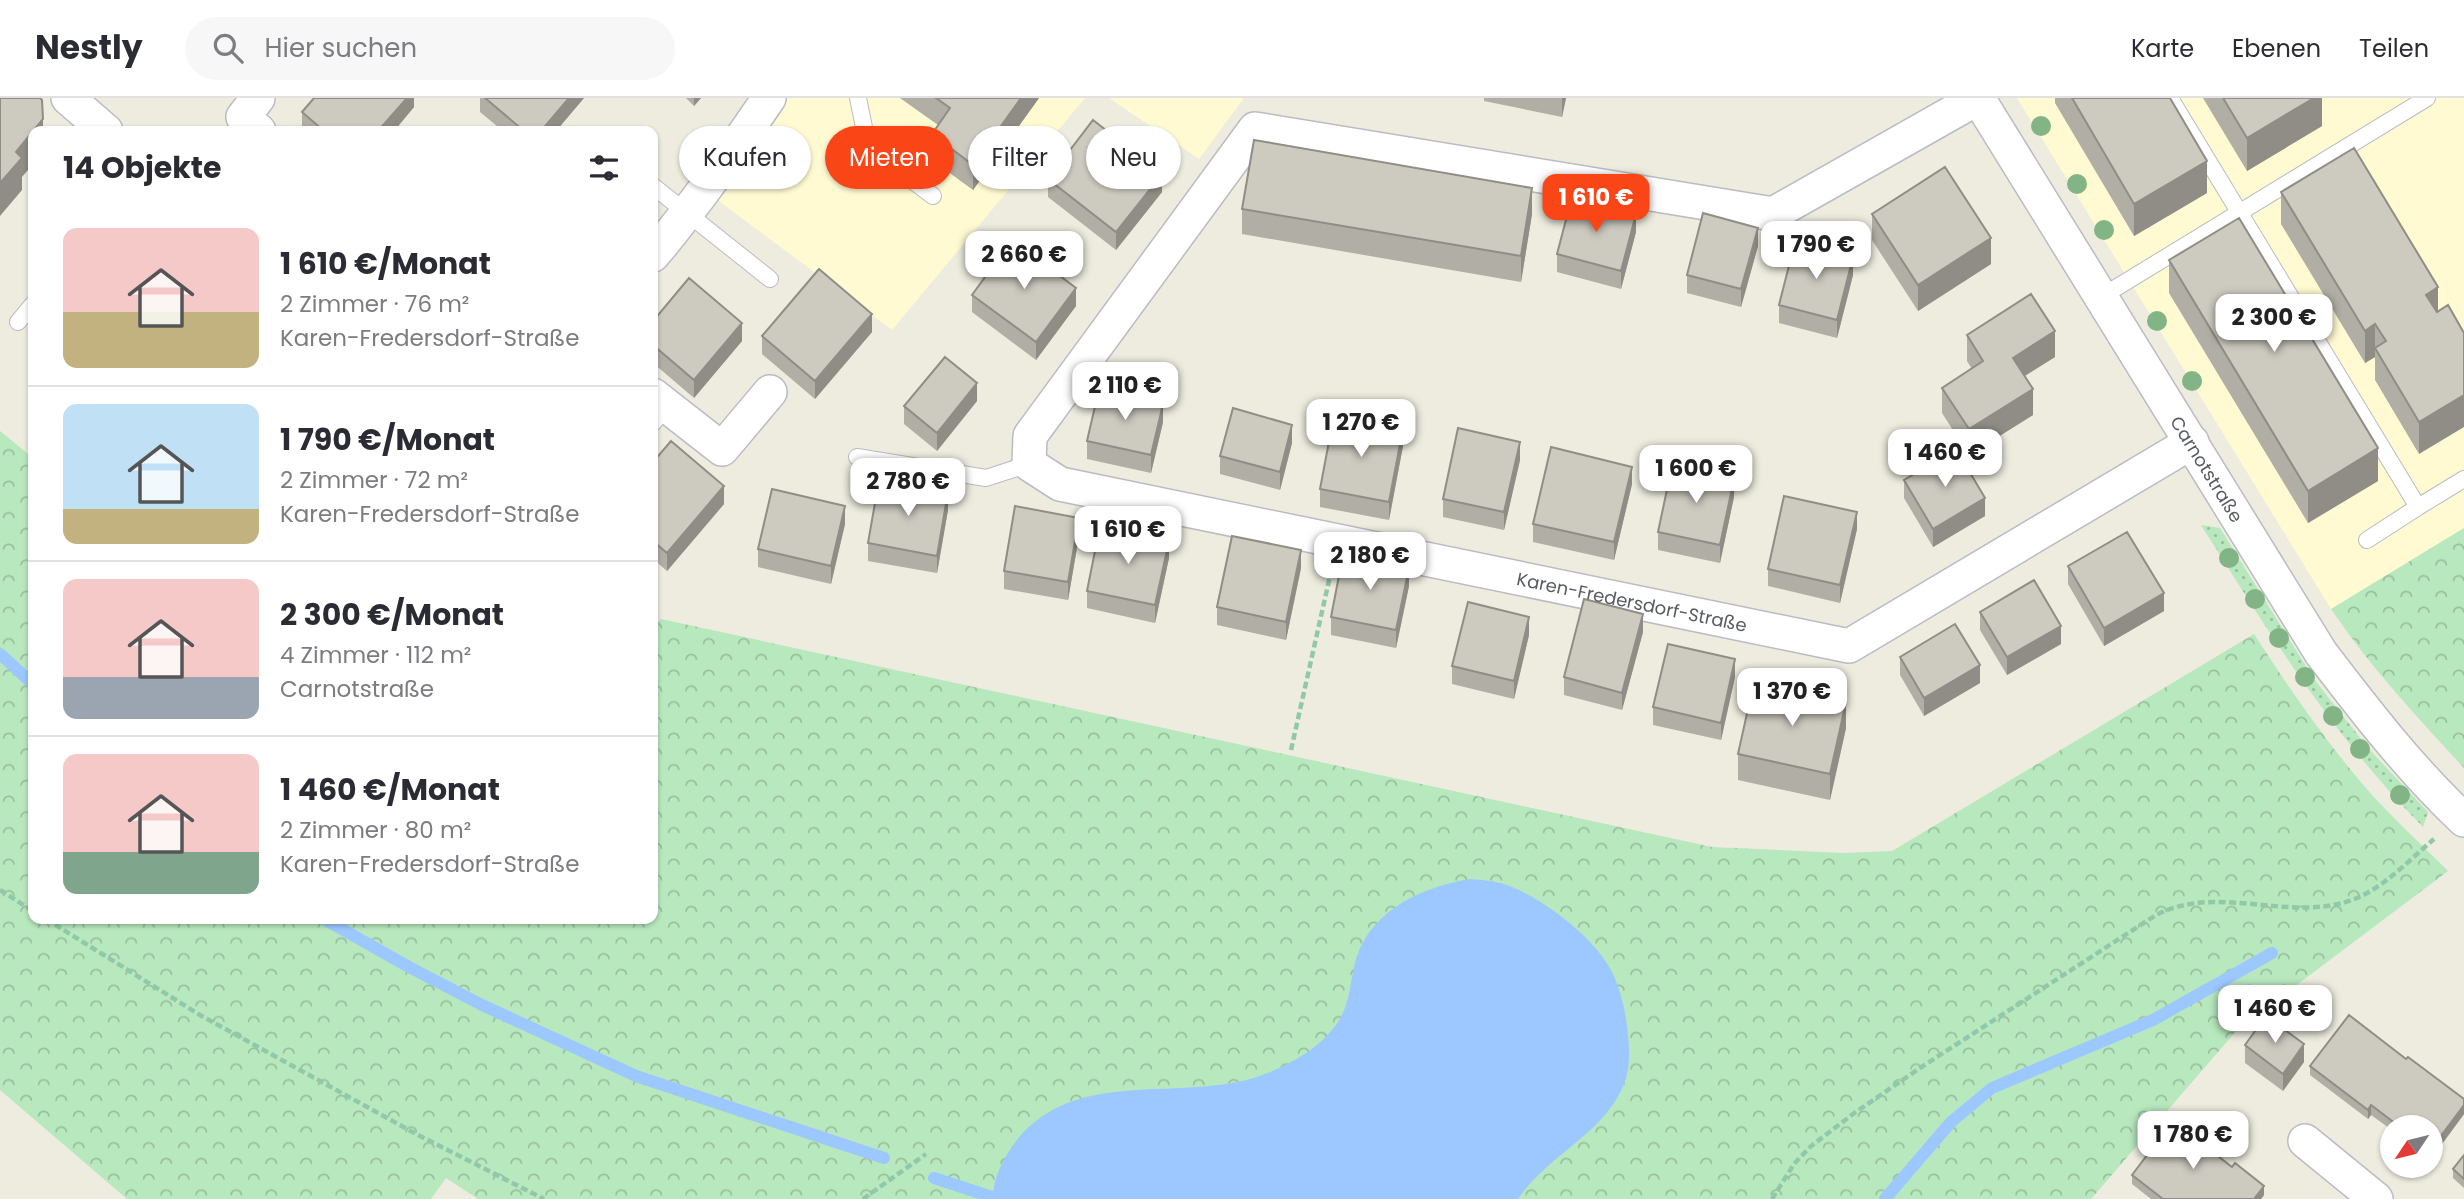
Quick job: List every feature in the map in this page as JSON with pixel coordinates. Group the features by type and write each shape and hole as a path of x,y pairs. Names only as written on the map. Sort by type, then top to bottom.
{"street":[{"path":"68,98 100,126"},
{"path":"253,126 243,117 258,98"},
{"path":"658,249 687,214 769,98"},
{"path":"1029,464 1030,436 1255,129 1773,214 1978,98"},
{"name":"Carnotstraße","path":"1978,98 2321,653 2410,765 2462,819"},
{"path":"658,409 722,449 770,391"},
{"name":"Karen-Fredersdorf-Straße","path":"1029,464 1060,484 1849,646 2192,442"},
{"path":"2305,1141 2376,1199"}],"lane":[{"path":"858,98 868,147 933,196"},
{"path":"2170,98 2418,507"},
{"path":"2101,297 2427,98"},
{"path":"658,190 770,279"},
{"path":"19,322 28,310"},
{"path":"857,457 986,478 1029,464"},
{"path":"2367,540 2464,479"}],"path":[{"path":"1291,750 1337,541"},
{"path":"1772,1199 1794,1164 1810,1147 1842,1122 2155,915 2172,907 2197,902 2308,906 2344,902 2365,894 2390,877 2462,819"},
{"path":"0,890 28,908"},
{"path":"54,924 212,1022 418,1135 544,1199"},
{"path":"863,1199 926,1154"}],"shaded area":[{"path":"754,98 1085,98 1062,126 968,126 968,189 1009,189 892,330 703,189 811,189 811,126 735,126"},
{"path":"1109,98 1244,98 1199,159 1181,147 1181,126 1150,126"},
{"path":"2017,98 2464,98 2464,528 2331,609"}],"green space":[{"path":"0,431 28,454 28,924 658,924 658,622 661,619 1712,847 1843,853 1892,851 2254,634 2340,757 2381,805 2448,871 2237,1030 2091,1199 478,1199 446,1178 431,1199 127,1199 0,1090"},
{"path":"2201,525 2220,528 2314,679 2368,748 2428,812 2423,827 2390,792 2331,720 2277,644"},
{"path":"2464,528 2464,768 2378,671 2331,609"}],"water":[{"path":"1470,879 1502,883 1525,893 1554,911 1582,934 1612,972 1626,1018 1629,1063 1621,1091 1599,1121 1543,1171 1518,1199 992,1199 1000,1168 1016,1141 1042,1117 1071,1102 1136,1090 1238,1082 1270,1072 1308,1052 1332,1031 1342,1015 1357,956 1375,925 1403,902 1419,894"}],"building":[{"path":"0,98 40,98 43,119 37,126 28,126 28,137 16,152 22,158 0,183"},
{"path":"314,98 407,98 382,126 318,126 302,112"},
{"path":"485,98 569,98 545,126 518,126"},
{"path":"936,98 1021,98 1001,126 968,126 968,161 954,151 954,126 938,126 950,108"},
{"path":"2072,98 2170,98 2207,161 2134,204"},
{"path":"2223,98 2314,98 2247,138"},
{"path":"1093,120 1101,126 1088,126"},
{"path":"1086,129 1086,189 1150,189 1116,232 1061,189 1072,189 1072,148"},
{"path":"1254,140 1532,188 1521,256 1242,209"},
{"path":"2354,148 2438,287 2426,295 2437,312 2448,305 2464,333 2464,395 2419,422 2375,348 2386,341 2375,324 2365,331 2281,192"},
{"path":"1945,167 1991,238 1918,285 1872,214"},
{"path":"1572,197 1636,214 1621,271 1557,254"},
{"path":"1703,213 1758,228 1741,289 1687,275"},
{"path":"2239,218 2378,448 2308,491 2169,260"},
{"path":"1012,240 1076,288 1036,342 972,295"},
{"path":"1795,242 1853,257 1837,320 1779,305"},
{"path":"819,269 872,314 815,381 762,336"},
{"path":"689,278 742,323 694,380 658,349 658,315"},
{"path":"2031,294 2055,331 2013,358 2033,389 1969,429 1942,388 1983,361 1967,335"},
{"path":"945,357 977,383 937,433 904,406"},
{"path":"1099,389 1163,404 1151,455 1087,441"},
{"path":"1233,408 1292,425 1280,472 1220,456"},
{"path":"1334,415 1403,428 1389,502 1320,489"},
{"path":"1458,428 1520,442 1504,512 1443,499"},
{"path":"671,441 724,486 667,553 658,545 658,456"},
{"path":"1551,447 1632,467 1614,542 1533,524"},
{"path":"1956,449 1985,498 1933,529 1904,480"},
{"path":"1672,466 1734,479 1720,545 1658,532"},
{"path":"879,480 948,492 937,556 868,543"},
{"path":"772,489 845,506 831,566 758,549"},
{"path":"1784,496 1857,512 1840,585 1768,569"},
{"path":"1015,506 1079,518 1068,582 1004,571"},
{"path":"1100,526 1169,541 1155,605 1087,591"},
{"path":"2127,532 2164,593 2104,628 2068,566"},
{"path":"1232,536 1301,550 1286,622 1217,607"},
{"path":"1343,555 1409,568 1396,630 1331,617"},
{"path":"2034,580 2061,626 2007,657 1980,612"},
{"path":"1584,599 1643,614 1622,693 1564,677"},
{"path":"1468,602 1529,617 1514,681 1452,666"},
{"path":"1955,624 1980,665 1924,698 1900,657"},
{"path":"1668,644 1735,659 1721,723 1653,707"},
{"path":"1754,682 1846,702 1830,774 1738,754"},
{"path":"2349,1015 2464,1099 2464,1105 2443,1133 2443,1115 2384,1115 2371,1105 2368,1110 2310,1066"},
{"path":"2266,1016 2304,1044 2283,1074 2245,1045"},
{"path":"2173,1121 2232,1167 2235,1163 2264,1186 2254,1199 2163,1199 2132,1175"},
{"path":"2464,1155 2464,1179 2453,1169"}],"waterway":[{"path":"0,654 28,679"},
{"path":"333,924 482,1005 636,1076 884,1158"},
{"path":"1885,1199 1951,1122 1992,1088 2153,1020 2272,953"},
{"path":"934,1178 992,1197"}]}
